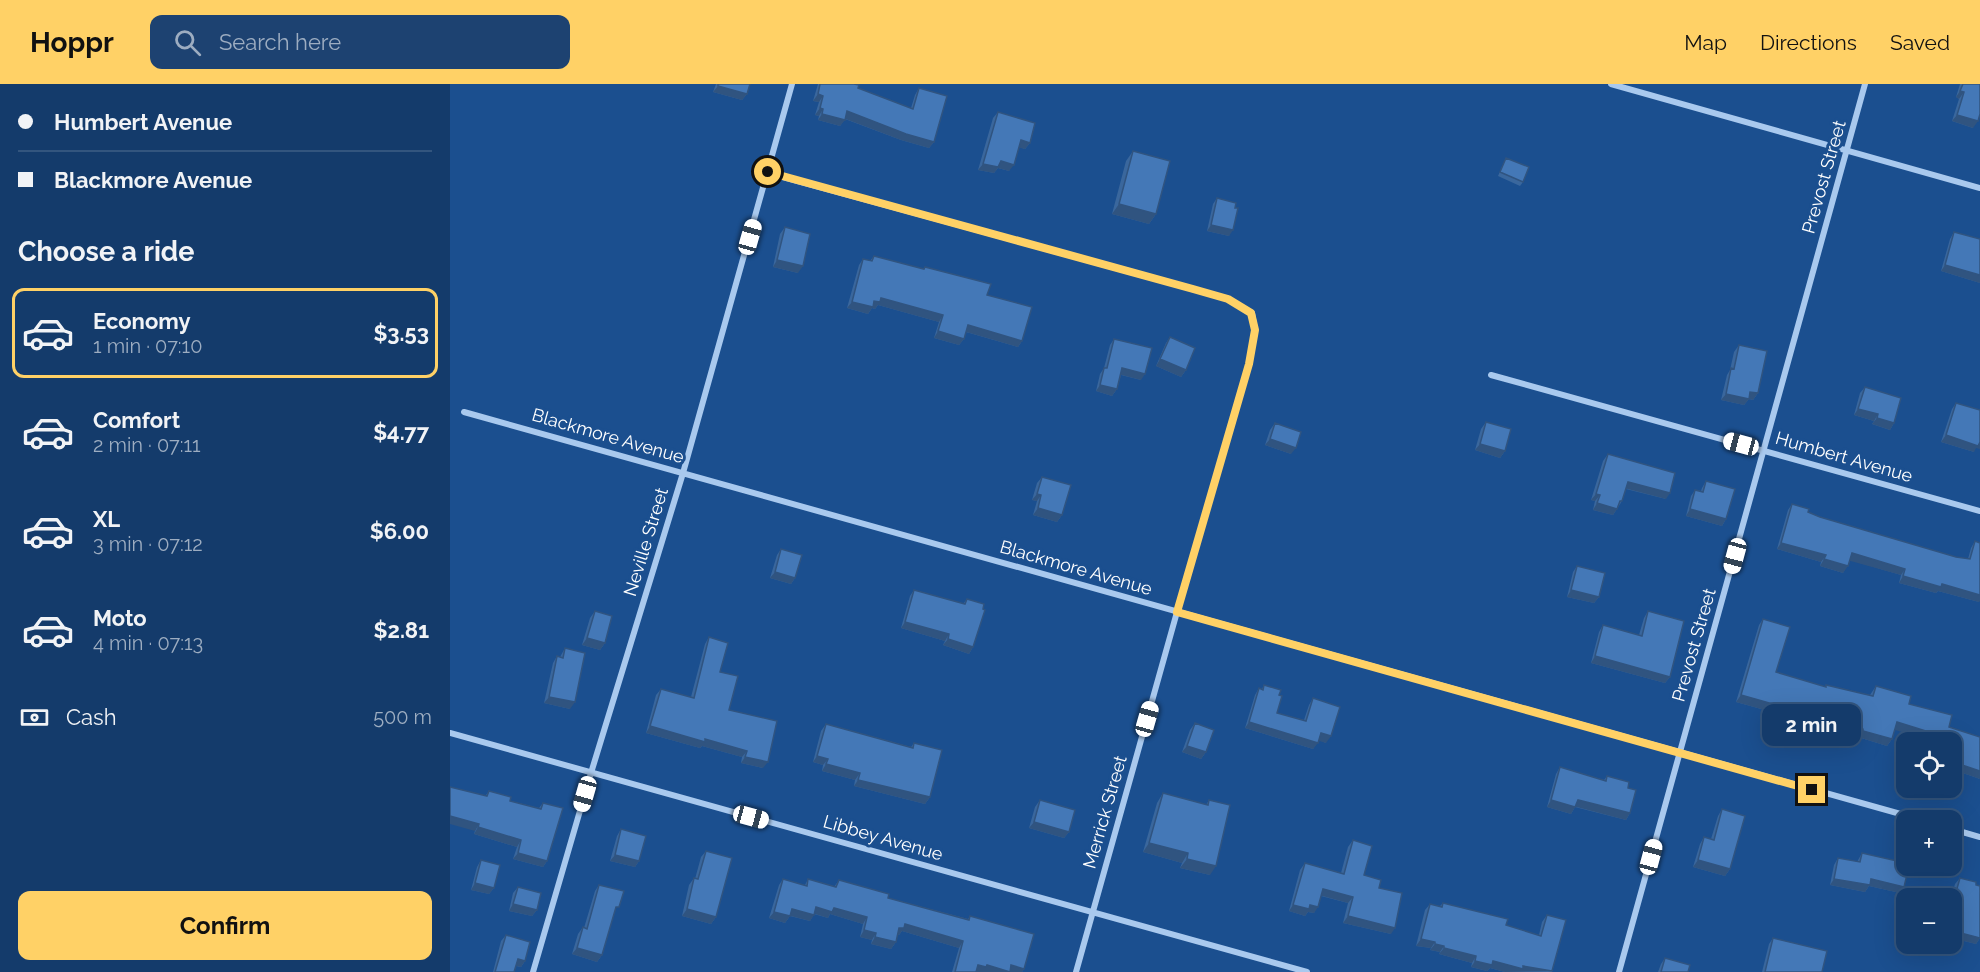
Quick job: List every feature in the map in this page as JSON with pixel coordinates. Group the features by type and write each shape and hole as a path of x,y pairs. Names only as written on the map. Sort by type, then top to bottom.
{"street":[{"name":"Neville Street","path":"533,972 591,772 683,473 792,84"},
{"path":"1611,84 1980,188"},
{"name":"Prevost Street","path":"1619,972 1865,84"},
{"name":"Merrick Street","path":"768,172 1228,299 1251,313 1255,330 1249,364 1076,972"},
{"name":"Humbert Avenue","path":"1491,375 1980,511"},
{"name":"Blackmore Avenue","path":"464,412 1896,813"},
{"name":"Libbey Avenue","path":"450,733 1307,972"},
{"path":"1962,832 1980,837"}],"building":[{"path":"718,84 750,84 747,94 718,86"},
{"path":"820,84 859,85 858,88 913,109 919,88 947,96 934,142 906,134 847,111 845,120 822,114 823,109 820,108 823,96 818,94"},
{"path":"1963,84 1980,84 1978,121 1957,115 1964,92 1960,91"},
{"path":"998,112 1035,123 1030,143 1021,140 1014,165 1001,161 998,167 983,164"},
{"path":"1133,151 1170,161 1156,214 1119,204"},
{"path":"1506,158 1529,167 1523,182 1500,172"},
{"path":"1217,198 1236,203 1235,208 1238,208 1233,230 1211,225"},
{"path":"785,227 810,234 803,266 777,260"},
{"path":"1954,232 1980,239 1980,275 1945,265"},
{"path":"874,256 991,284 987,295 1032,307 1022,341 968,325 964,339 938,331 943,315 881,298 880,302 874,301 873,307 852,302 863,259 872,261"},
{"path":"1170,337 1195,348 1186,370 1160,359"},
{"path":"1114,339 1152,348 1145,374 1122,368 1117,389 1100,385"},
{"path":"1739,345 1767,351 1758,393 1750,392 1749,399 1726,394 1731,368 1734,369"},
{"path":"1865,387 1901,398 1894,423 1877,418 1878,414 1858,409"},
{"path":"1956,403 1980,410 1978,446 1946,435"},
{"path":"1486,422 1511,429 1505,451 1480,444"},
{"path":"1275,423 1301,432 1296,448 1270,439"},
{"path":"1608,454 1675,473 1670,493 1628,482 1617,509 1597,503 1600,495 1596,494"},
{"path":"1042,477 1071,485 1062,515 1038,508 1041,495 1037,494"},
{"path":"1706,481 1735,489 1726,519 1690,509 1695,490 1703,492"},
{"path":"1792,504 1809,509 1808,512 1820,517 1956,557 1970,559 1975,541 1980,543 1980,595 1903,576 1905,569 1852,553 1848,566 1824,559 1826,555 1781,543"},
{"path":"781,549 802,555 795,578 775,572"},
{"path":"1577,566 1605,573 1599,597 1571,590"},
{"path":"914,590 965,604 967,599 984,604 983,609 985,610 973,647 948,639 949,634 905,622"},
{"path":"595,611 612,616 605,643 587,638"},
{"path":"1648,611 1684,621 1670,677 1595,656 1603,625 1642,636"},
{"path":"1763,619 1790,627 1776,672 1826,687 1826,685 1873,696 1876,686 1911,696 1909,704 1952,715 1949,727 1980,737 1980,771 1962,765 1962,732 1929,732 1897,722 1892,739 1741,695"},
{"path":"709,637 728,643 720,672 738,676 729,710 777,721 768,762 745,757 747,751 650,726 661,689 694,698"},
{"path":"565,648 585,653 575,702 549,697 557,656 563,658"},
{"path":"1264,685 1281,690 1279,695 1282,696 1277,713 1306,721 1313,698 1340,707 1331,736 1321,733 1318,743 1249,722 1259,688 1263,690"},
{"path":"1195,723 1214,730 1206,752 1187,746"},
{"path":"826,724 913,748 914,743 942,750 930,797 858,780 860,773 826,764 828,759 817,756"},
{"path":"1560,767 1606,781 1607,776 1629,782 1628,788 1636,790 1630,813 1578,800 1575,807 1551,800"},
{"path":"450,787 487,796 489,791 511,797 510,801 541,809 543,803 563,808 547,861 518,853 521,840 450,816"},
{"path":"1163,793 1208,805 1209,800 1230,805 1216,866 1187,859 1188,853 1149,843"},
{"path":"1040,800 1075,810 1069,832 1034,822"},
{"path":"1722,809 1745,816 1730,869 1698,860 1704,837 1714,840"},
{"path":"621,829 646,836 639,861 615,855"},
{"path":"1353,840 1372,846 1364,875 1381,880 1379,888 1402,893 1395,928 1348,916 1353,897 1323,889 1318,907 1310,905 1309,909 1293,905 1305,863 1344,874"},
{"path":"706,851 732,858 716,917 687,909 694,878 698,879"},
{"path":"1862,853 1896,861 1896,876 1907,876 1904,887 1871,879 1870,885 1834,879 1838,858 1860,862"},
{"path":"481,860 500,865 494,888 475,883"},
{"path":"1960,878 1976,882 1976,885 1980,886 1980,938 1962,933 1962,888 1957,888"},
{"path":"783,879 807,886 808,879 836,887 839,880 889,894 888,898 969,920 970,916 1034,934 1024,969 1011,965 1010,972 987,965 986,967 978,965 976,972 955,972 963,941 905,924 904,928 899,928 896,942 875,937 876,933 864,930 867,917 834,908 832,912 816,907 814,915 792,909 790,916 774,912"},
{"path":"599,885 624,891 619,907 616,907 602,955 577,948 583,927 587,929"},
{"path":"518,887 541,893 537,910 513,904"},
{"path":"1443,903 1508,919 1506,925 1541,936 1547,915 1566,920 1552,971 1523,966 1523,969 1493,961 1492,965 1475,961 1476,956 1444,948 1435,942 1421,939 1430,904 1442,907"},
{"path":"506,935 530,942 525,961 518,959 514,972 495,972"},
{"path":"1773,938 1827,951 1822,972 1765,972"},
{"path":"1665,958 1690,965 1688,972 1661,972"}],"route":[{"path":"768,172 1228,299 1251,313 1255,330 1249,364 1177,612 1812,790"}]}
